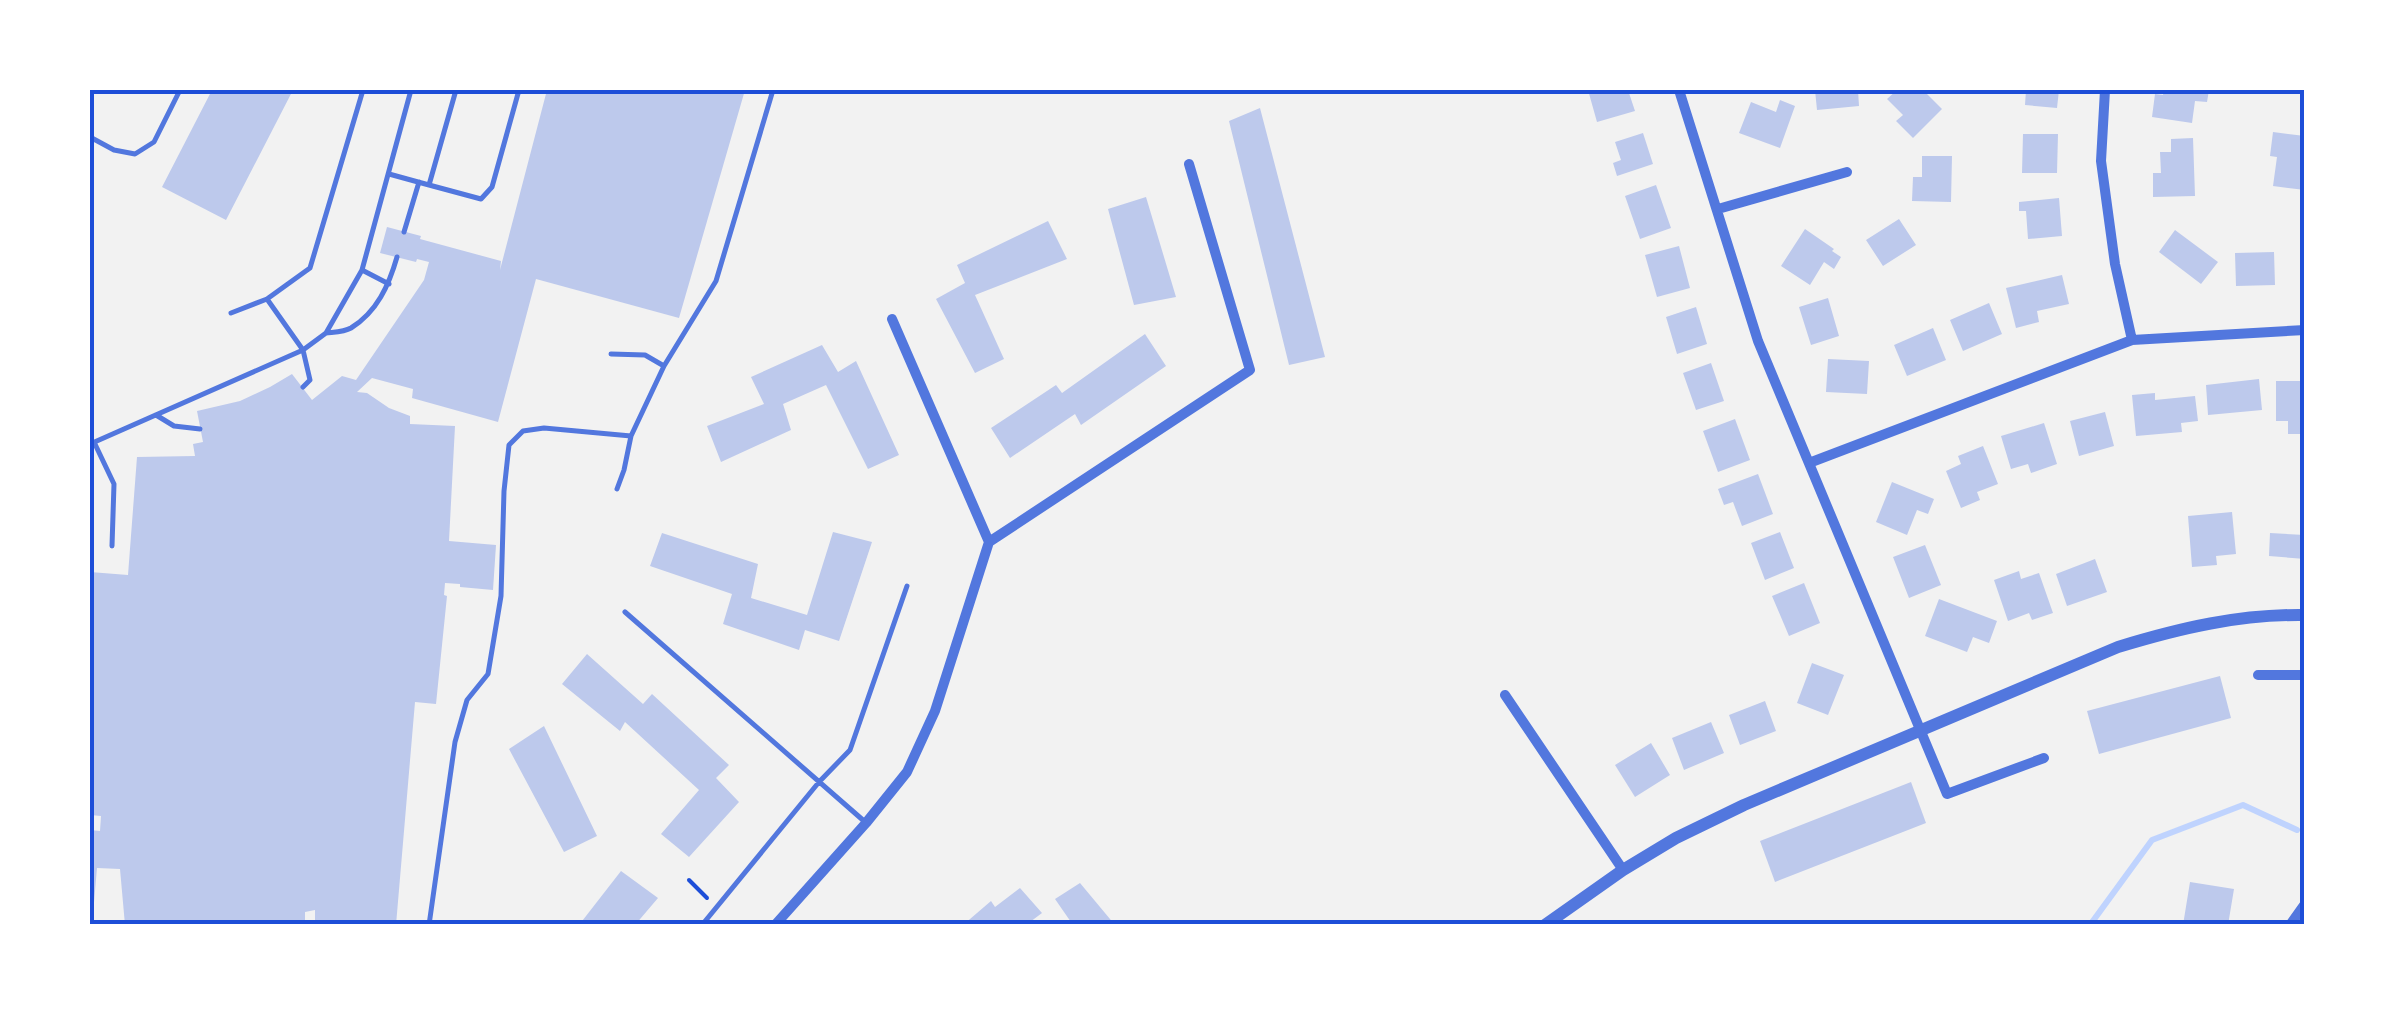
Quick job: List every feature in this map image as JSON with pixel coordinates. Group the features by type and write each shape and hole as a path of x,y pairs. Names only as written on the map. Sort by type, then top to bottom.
{"street":[{"path":"1678,90 1758,340 1947,794 2044,758"},
{"path":"2106,90 2101,161 2115,264 2132,340"},
{"path":"775,925 906,772 935,711 989,542 1250,370 1189,164"},
{"path":"1718,209 1847,172"},
{"path":"892,318 989,542"},
{"path":"1809,464 2132,340 2305,330"},
{"path":"1545,925 1676,838 1744,805 2118,647 2172,630 2242,618 2305,615"},
{"path":"2258,675 2305,675"},
{"path":"1506,695 1623,870"},
{"path":"2290,925 2305,904"}],"lane":[{"path":"90,137 114,150 135,154 154,142 180,90"},
{"path":"231,313 267,299 310,268 363,90"},
{"path":"112,546 114,484 92,443 303,350 326,333 362,270 411,90"},
{"path":"429,184 456,90"},
{"path":"388,174 481,200 492,186 519,90"},
{"path":"617,489 631,436 664,366 716,281 773,90"},
{"path":"404,232 418,182"},
{"path":"326,333 349,330 376,306 389,284 397,257"},
{"path":"362,270 389,284"},
{"path":"267,299 303,350 310,380 302,387"},
{"path":"611,354 645,354 664,366"},
{"path":"156,415 174,426 200,429"},
{"path":"428,925 455,742 467,700 488,674 500,596 509,444 524,431 544,428 631,436"},
{"path":"702,925 818,782 850,750 907,586"},
{"path":"626,612 866,823"}],"path":[{"path":"689,880 717,907"}],"building":[{"path":"212,90 293,90 226,220 162,187"},
{"path":"547,90 745,90 679,318 536,279 498,422 412,398 413,389 372,378 357,392 367,393 410,416 410,424 455,426 449,541 496,545 493,590 445,583 436,704 415,702 396,925 315,923 315,910 305,912 305,925 125,925 120,869 97,868 90,914 90,830 100,831 101,816 90,815 90,572 128,575 137,457 195,456 193,444 203,442 197,411 240,401 292,374 312,400 342,376 356,380 424,280 429,262 380,253 387,227 501,261 500,270"},
{"path":"1588,90 1628,90 1635,111 1597,122"},
{"path":"1815,90 1858,90 1859,106 1817,110"},
{"path":"1897,90 1923,90 1942,109 1913,138 1896,121 1903,115 1887,99"},
{"path":"2026,90 2059,90 2057,108 2025,105"},
{"path":"2164,90 2209,90 2207,102 2195,101 2192,123 2152,117 2155,94 2163,95"},
{"path":"1780,100 1795,106 1780,148 1739,133 1751,102 1776,112"},
{"path":"1260,108 1325,357 1289,365 1229,121"},
{"path":"2273,132 2305,136 2305,190 2273,186 2277,157 2270,156"},
{"path":"1643,133 1653,164 1617,176 1613,163 1621,160 1615,142"},
{"path":"2023,134 2058,134 2057,173 2022,173"},
{"path":"2193,138 2195,196 2153,197 2153,173 2161,173 2160,152 2171,152 2171,139"},
{"path":"1922,156 1952,156 1951,202 1912,201 1913,177 1922,177"},
{"path":"1656,185 1671,228 1640,239 1625,196"},
{"path":"1146,197 1176,297 1134,305 1108,209"},
{"path":"2059,198 2062,236 2028,239 2026,211 2019,211 2019,202"},
{"path":"1899,219 1916,245 1883,266 1866,240"},
{"path":"1048,221 1067,259 975,295 1004,359 975,373 936,299 965,283 957,265"},
{"path":"1805,229 1841,257 1834,269 1824,262 1810,285 1781,266"},
{"path":"2175,230 2218,262 2201,284 2159,252"},
{"path":"1679,246 1690,288 1657,297 1645,255"},
{"path":"2274,252 2275,285 2236,286 2235,253"},
{"path":"2062,275 2069,304 2037,311 2039,322 2016,328 2006,288"},
{"path":"1828,298 1839,336 1811,345 1799,307"},
{"path":"1989,303 2002,334 1963,351 1950,320"},
{"path":"1696,307 1707,344 1677,354 1666,317"},
{"path":"1933,328 1946,360 1907,376 1894,345"},
{"path":"1145,334 1166,366 1081,425 1075,414 1010,458 991,428 1056,385 1062,393"},
{"path":"822,345 838,372 856,361 899,455 868,469 826,385 783,404 791,430 721,462 707,426 764,404 751,377"},
{"path":"1828,359 1869,361 1867,394 1826,392"},
{"path":"1711,363 1724,401 1696,410 1683,373"},
{"path":"2259,379 2262,410 2208,415 2206,385"},
{"path":"2276,381 2305,381 2305,434 2288,434 2288,421 2276,421"},
{"path":"2155,393 2155,400 2195,396 2198,421 2181,423 2182,432 2136,436 2132,395"},
{"path":"2105,412 2114,446 2079,456 2070,421"},
{"path":"1735,419 1750,460 1718,472 1703,431"},
{"path":"2044,423 2057,464 2031,473 2028,464 2011,469 2001,436"},
{"path":"1983,446 1998,484 1977,492 1980,500 1961,508 1946,471 1961,464 1958,456"},
{"path":"1758,474 1773,514 1742,526 1733,502 1724,505 1718,489"},
{"path":"1892,482 1934,499 1928,514 1917,510 1907,535 1876,522"},
{"path":"2232,512 2236,554 2216,556 2217,565 2192,567 2188,516"},
{"path":"833,532 872,542 839,641 805,630 799,650 723,624 732,594 650,566 662,533 758,564 751,598 807,615"},
{"path":"1780,532 1794,568 1765,580 1751,543"},
{"path":"2270,533 2305,535 2305,559 2269,556"},
{"path":"1925,545 1941,585 1909,598 1893,557"},
{"path":"2095,559 2107,592 2067,606 2056,574"},
{"path":"2019,571 2021,579 2039,573 2053,613 2032,620 2029,613 2008,621 1994,580"},
{"path":"1804,583 1820,623 1789,636 1772,596"},
{"path":"1939,599 1997,621 1989,643 1973,637 1967,652 1925,636"},
{"path":"587,654 643,704 652,694 729,765 716,778 739,802 689,857 661,834 699,790 625,722 620,731 562,684"},
{"path":"1812,663 1844,675 1828,715 1797,703"},
{"path":"2220,676 2231,718 2099,754 2087,711"},
{"path":"1765,701 1776,731 1740,745 1729,715"},
{"path":"1711,722 1724,753 1684,770 1672,738"},
{"path":"544,726 597,836 564,852 509,749"},
{"path":"1651,743 1670,775 1635,797 1615,765"},
{"path":"1911,782 1926,823 1775,882 1760,841"},
{"path":"621,871 658,898 635,925 579,925"},
{"path":"2190,882 2234,889 2228,925 2183,925"},
{"path":"1080,883 1115,925 1073,925 1055,899"},
{"path":"1020,888 1042,913 1026,925 963,925 991,901 995,907"}],"waterway":[{"path":"2090,925 2152,840 2243,805 2297,830"}]}
